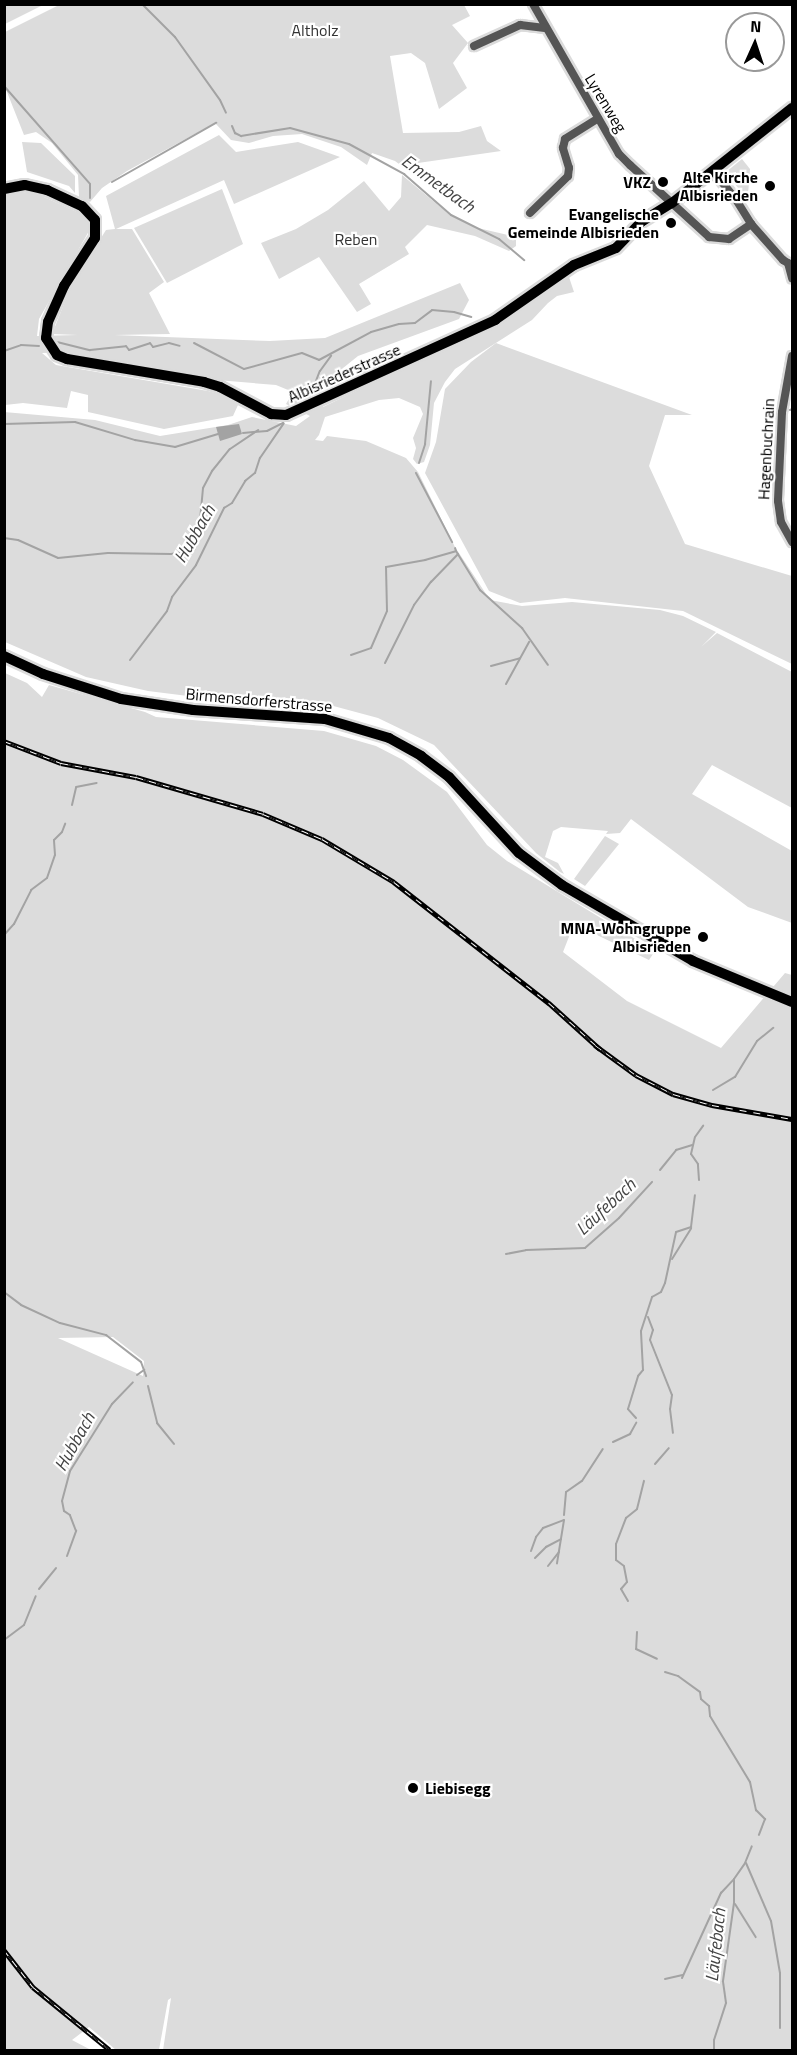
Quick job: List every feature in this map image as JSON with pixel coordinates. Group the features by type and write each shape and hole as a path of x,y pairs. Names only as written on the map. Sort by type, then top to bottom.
{"main road":[{"name":"Albisriederstrasse","path":"4,189 25,185 47,190 82,206 92,213 95,220 95,238 64,286 48,322 46,338 57,355 67,359 204,382 220,387 271,414 291,414 503,316 574,265 616,248 641,222 672,203 792,108"},
{"name":"Birmensdorferstrasse","path":"4,656 43,674 121,699 193,710 325,719 389,738 421,756 448,777 519,852 562,885 693,961 792,1002"}],"street":[{"name":"Lyrenweg","path":"533,4 619,154 709,237 729,239 751,224"},
{"path":"474,46 520,25 545,28"},
{"path":"530,213 568,176 569,168 563,148 565,139 598,118"},
{"path":"713,171 735,198 751,224 783,260 790,259 792,278"},
{"name":"Hagenbuchrain","path":"792,356 784,388 778,501 781,522 792,542"}],"green space":[{"path":"5,4 43,4 43,5 5,24"},
{"name":"Altholz","path":"59,5 464,5 470,16 452,25 468,43 453,63 467,88 439,109 425,63 411,53 390,56 403,133 459,132 481,126 487,141 501,151 418,163 407,170 395,161 372,153 367,165 341,147 302,134 273,136 249,143 231,140 215,123 127,171 102,188 90,202 79,197 78,175 52,143 36,132 24,135 5,87 5,32"},
{"path":"219,135 236,152 298,142 340,157 234,204 224,180 116,229 132,229 164,282 149,293 170,334 114,335 270,341 325,338 460,283 469,300 459,319 358,356 327,381 323,407 512,316 569,277 574,292 557,296 532,320 455,369 434,403 430,445 424,462 417,464 413,459 416,448 413,438 423,414 420,407 399,398 379,400 325,417 315,440 323,441 327,436 366,441 406,458 418,472 455,547 490,600 522,606 572,602 660,610 683,616 716,632 701,647 717,633 792,672 792,808 712,765 692,794 792,851 792,923 748,907 631,819 620,833 606,834 608,831 561,827 553,831 545,857 558,863 564,874 536,853 434,745 378,718 326,704 204,698 148,691 86,677 5,642 4,412 95,420 160,436 228,425 252,417 296,426 310,416 286,404 293,392 276,385 217,380 67,352 42,353 56,365 208,391 223,395 238,405 233,416 164,429 88,412 88,395 71,391 67,408 23,403 5,405 5,194 33,192 88,217 89,231 39,319 37,336 78,335 52,334 72,284 106,230 115,229 106,196"},
{"path":"22,142 41,143 75,176 75,193 69,186 27,172"},
{"path":"742,159 750,169 748,195 745,197 726,172"},
{"name":"Reben","path":"402,175 450,215 478,228 516,237 516,246 509,251 475,236 427,225 405,247 409,254 359,284 371,304 357,312 319,257 279,279 261,243 296,229 328,210 364,181 389,211 401,197"},
{"path":"222,189 243,244 167,283 134,228"},
{"path":"496,343 692,415 665,415 649,466 685,544 792,576 792,664 683,611 565,598 520,603 489,591 425,473 436,442 445,389 471,362"},
{"path":"5,673 27,683 42,697 49,685 156,717 324,731 376,746 403,760 447,792 487,845 507,861 655,951 649,960 574,924 563,952 627,1001 721,1048 785,973 792,975 792,2050 163,2050 171,1998 168,2000 159,2050 116,2050 89,2027 72,2040 91,2050 5,2050","holes":["113,1337 144,1361 143,1376 58,1338"]},
{"path":"605,836 619,844 585,886 574,879"}],"shaded area":[{"path":"239,424 242,434 220,441 216,427"}],"waterway":[{"name":"Emmetbach","path":"142,4 175,37 220,100 226,113"},
{"path":"4,86 90,184 90,198"},
{"path":"112,182 216,123"},
{"name":"Emmetbach","path":"232,126 235,133 241,136 290,128 349,144 404,174 451,215 499,239 524,260"},
{"name":"Hubbach","path":"194,343 244,369 302,353 319,360 371,332 399,324 415,323 432,310 454,312 471,317"},
{"path":"57,342 90,350 126,346 129,350 150,343 153,347 169,343 180,346"},
{"path":"4,351 21,345 39,346"},
{"name":"Hubbach","path":"309,399 320,371 331,356"},
{"path":"419,463 425,444 431,381"},
{"name":"Hubbach","path":"290,407 304,401"},
{"path":"4,424 75,422 135,440 175,447 218,434"},
{"path":"243,433 267,431 283,423"},
{"name":"Hubbach","path":"130,660 167,611 172,597 196,565 224,508 232,503 245,481 255,473 260,458 284,423"},
{"path":"4,538 18,540 58,558 108,553 171,554 194,550 198,542 203,488 212,471 230,449 258,430"},
{"path":"416,473 452,542"},
{"path":"351,655 371,648 387,611 386,567 425,560 456,551 455,548"},
{"path":"456,551 480,590 522,628 548,665"},
{"path":"385,663 414,605 431,582 458,554"},
{"path":"506,684 529,642"},
{"path":"491,666 520,658"},
{"name":"Hubbach","path":"72,805 76,787 97,783"},
{"name":"Hubbach","path":"4,935 14,924 31,890 47,878 55,855 54,840 62,832 65,824"},
{"name":"Läufebach","path":"713,1090 735,1077 757,1041 773,1028"},
{"name":"Läufebach","path":"699,1180 698,1164 691,1154 695,1137 703,1126"},
{"name":"Läufebach","path":"660,1170 676,1150 692,1145"},
{"name":"Läufebach","path":"506,1254 526,1250 585,1248 619,1218 652,1182"},
{"name":"Läufebach","path":"636,1418 628,1409 638,1376 643,1370 641,1331 652,1297 661,1292 665,1283 676,1232 691,1227 695,1195"},
{"name":"Läufebach","path":"672,1259 691,1228"},
{"name":"Hubbach","path":"4,1292 21,1305 60,1323 106,1335 141,1362 146,1376"},
{"name":"Läufebach","path":"648,1317 653,1330 650,1340 672,1395 670,1409 673,1433"},
{"name":"Hubbach","path":"137,1375 144,1370"},
{"name":"Hubbach","path":"67,1556 76,1531 70,1515 64,1511 62,1501 70,1471 112,1404 133,1382"},
{"name":"Hubbach","path":"148,1386 157,1423 174,1444"},
{"name":"Läufebach","path":"613,1442 630,1434 636,1423"},
{"name":"Läufebach","path":"655,1464 669,1448"},
{"name":"Läufebach","path":"564,1515 566,1492 582,1481 603,1449"},
{"name":"Läufebach","path":"628,1601 621,1589 627,1582 624,1566 616,1560 616,1544 626,1518 637,1509 644,1481"},
{"name":"Läufebach","path":"531,1551 536,1537 543,1528 564,1520 557,1563"},
{"path":"535,1558 546,1547 561,1539"},
{"path":"548,1566 559,1552"},
{"name":"Hubbach","path":"39,1589 56,1568"},
{"name":"Hubbach","path":"4,1640 24,1625 36,1596"},
{"name":"Läufebach","path":"637,1632 636,1649 657,1659"},
{"name":"Läufebach","path":"665,1672 678,1676 700,1692 701,1699 709,1706 710,1716 750,1782 756,1810 765,1819 759,1835"},
{"name":"Läufebach","path":"714,2050 714,2040 726,2003 723,1981 734,1903 734,1879 745,1863 752,1846"},
{"path":"746,1863 771,1921 780,1973 780,2028"},
{"path":"682,1978 721,1893 733,1880"},
{"path":"735,1904 756,1937"},
{"path":"665,1979 683,1975"}],"railway":[{"path":"4,741 61,763 136,777 263,814 322,839 394,882 549,1003 600,1049"},
{"path":"595,1045 636,1075 673,1094 712,1105 792,1119"},
{"path":"4,1950 33,1987 110,2050"}],"place":[{"name":"VKZ","path":"663,182"},
{"name":"Alte Kirche Albisrieden","path":"770,186"},
{"name":"Evangelische Gemeinde Albisrieden","path":"671,223"},
{"name":"MNA-Wohngruppe Albisrieden","path":"703,937"},
{"name":"Liebisegg","path":"413,1788"}]}
